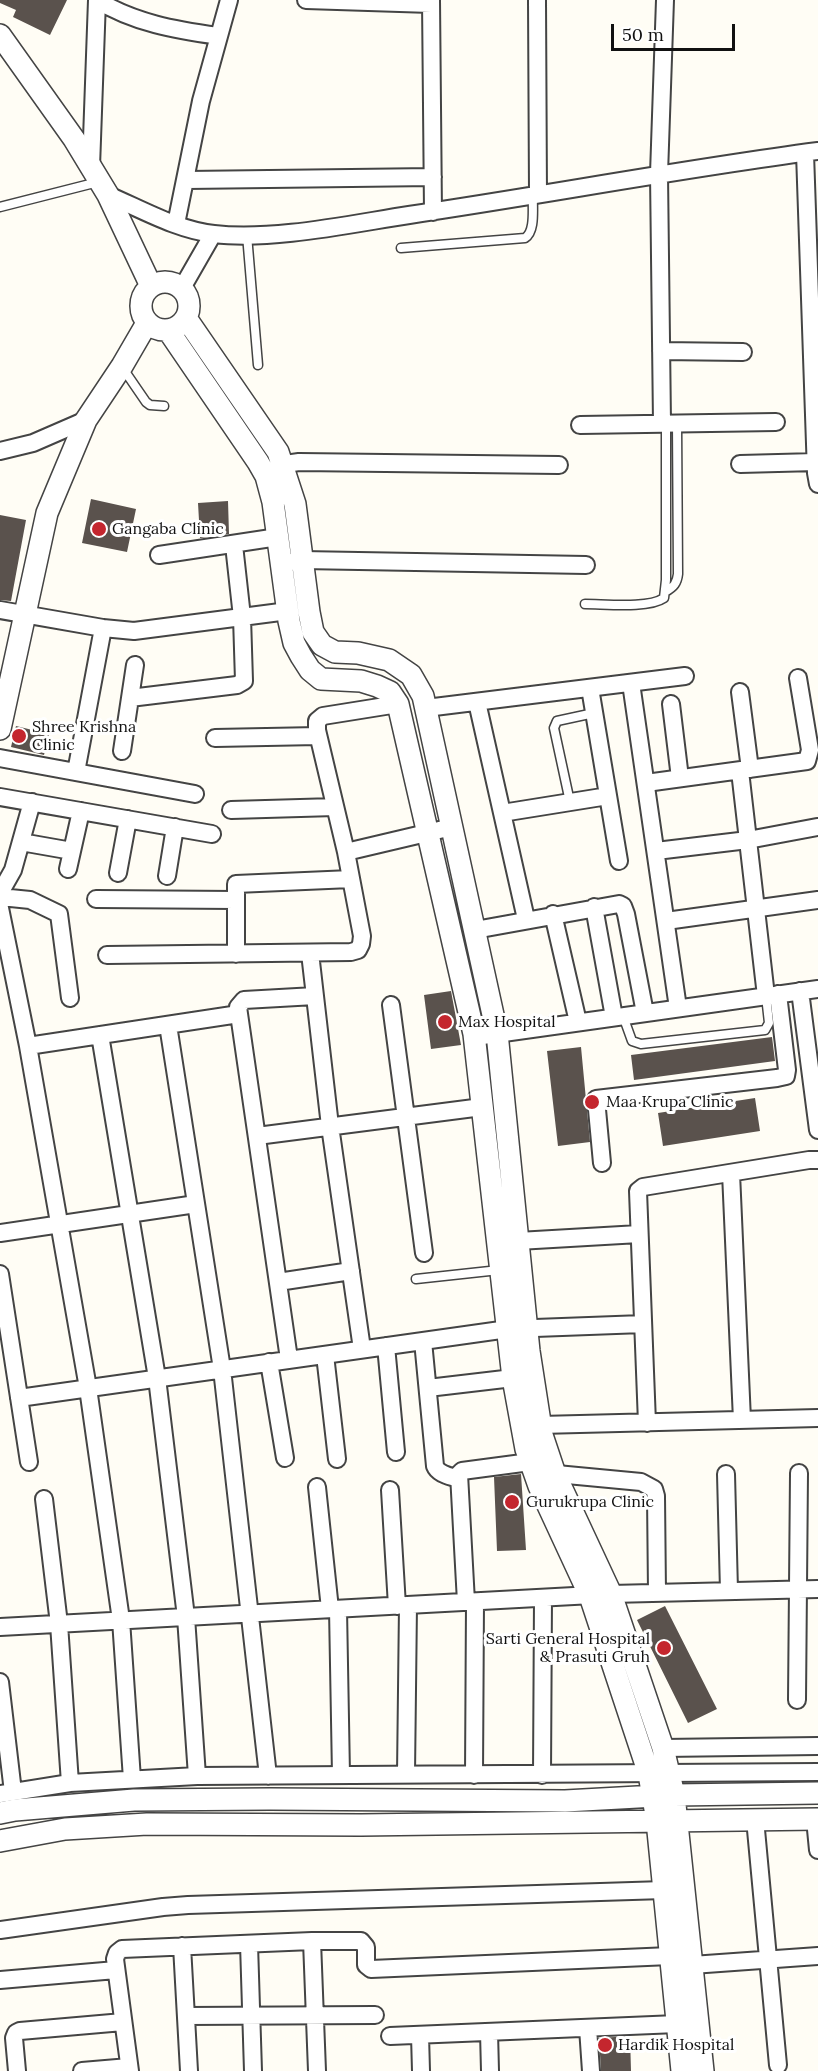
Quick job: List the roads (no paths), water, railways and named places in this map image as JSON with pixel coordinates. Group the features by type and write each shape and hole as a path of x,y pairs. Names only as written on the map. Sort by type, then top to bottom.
{"street":[{"path":"99,181 97,0 128,8 183,31 218,36"},
{"path":"176,224 187,180 201,101 229,0"},
{"path":"306,0 431,2 433,212"},
{"path":"536,195 537,0"},
{"path":"665,0 659,174 661,351 668,423"},
{"path":"0,35 74,139 99,181 151,286"},
{"path":"99,181 176,224 213,234 247,235 285,233 433,212 659,174 811,152 818,484"},
{"path":"187,180 433,177"},
{"path":"182,288 213,234"},
{"path":"161,282 172,283 182,288 188,297 189,308 186,318 178,326 168,330 157,329 147,323 140,303 144,293 151,286 161,282"},
{"path":"186,318 278,452 273,502 278,537 292,562 313,632 322,645 335,652 358,653 389,660 411,675 423,696 497,1033 518,1241 517,1329 513,1378 519,1418 532,1467 601,1595 659,1774 692,1965 703,2071"},
{"path":"0,729 47,513 86,420 147,323"},
{"path":"168,330 258,462 275,471 295,504 288,611 294,643 310,669 321,679 361,681 377,686 390,692 398,704 475,1037 501,1269 540,1425 555,1474 663,1748 659,1774"},
{"path":"661,351 743,352"},
{"path":"0,451 33,442 86,420"},
{"path":"580,425 776,422"},
{"path":"275,471 285,464 299,462 559,465"},
{"path":"740,464 816,462"},
{"path":"159,555 278,537"},
{"path":"130,698 237,685 244,681 242,617 234,545"},
{"path":"292,562 586,565"},
{"path":"0,610 103,628 134,631 288,611"},
{"path":"76,771 103,628"},
{"path":"122,751 135,665"},
{"path":"426,708 685,676"},
{"path":"646,783 803,763 809,757 798,678"},
{"path":"632,683 678,1008"},
{"path":"590,688 619,861"},
{"path":"602,1163 596,1099 786,1076 787,1070 756,909 748,840 740,692"},
{"path":"477,702 526,919"},
{"path":"107,954 310,953 358,950 361,944 351,879 318,736 317,721 323,716 398,704"},
{"path":"671,704 680,778"},
{"path":"215,738 318,736"},
{"path":"0,758 195,794"},
{"path":"502,813 608,796"},
{"path":"0,797 212,834"},
{"path":"32,802 13,870 0,895 30,900 59,914 70,998"},
{"path":"231,810 335,807"},
{"path":"68,869 81,811"},
{"path":"118,873 128,819"},
{"path":"346,852 452,826"},
{"path":"167,876 175,827"},
{"path":"656,851 748,840 817,827"},
{"path":"21,842 72,851"},
{"path":"236,954 236,884 351,879"},
{"path":"96,899 236,900"},
{"path":"666,921 818,900"},
{"path":"475,930 553,914 619,904 623,906 645,1013"},
{"path":"594,907 618,1016"},
{"path":"0,908 6,967 28,1046 88,1388 122,1620 132,1779"},
{"path":"553,914 578,1022"},
{"path":"310,953 330,1126 362,1349"},
{"path":"475,1037 818,989"},
{"path":"800,991 818,1130"},
{"path":"289,1359 238,1007 244,1000 315,996"},
{"path":"391,1005 424,1253"},
{"path":"28,1046 239,1014"},
{"path":"168,1025 222,1369 268,1776"},
{"path":"100,1035 157,1378 186,1617 197,1776"},
{"path":"257,1136 482,1107"},
{"path":"647,1423 638,1191 643,1187 818,1160"},
{"path":"731,1173 742,1420"},
{"path":"0,1233 196,1204"},
{"path":"518,1241 639,1234"},
{"path":"278,1282 351,1271"},
{"path":"0,1274 29,1462"},
{"path":"19,1398 517,1329 643,1324"},
{"path":"423,1341 436,1470 458,1479"},
{"path":"386,1346 396,1452"},
{"path":"325,1354 337,1459"},
{"path":"269,1362 285,1458"},
{"path":"428,1388 513,1378"},
{"path":"540,1425 818,1418"},
{"path":"474,1775 471,1602 458,1479 462,1471 532,1467 555,1474 640,1482 654,1489 657,1593"},
{"path":"797,1700 799,1473"},
{"path":"726,1474 729,1591"},
{"path":"317,1487 334,1609 341,1775"},
{"path":"390,1490 402,1606 406,1774"},
{"path":"44,1499 59,1624 70,1783"},
{"path":"0,1627 601,1595 818,1589"},
{"path":"542,1775 543,1598"},
{"path":"0,1682 6,1793 70,1783 197,1776 818,1772"},
{"path":"663,1748 818,1746"},
{"path":"0,1813 134,1800 565,1801 663,1796 818,1793"},
{"path":"755,1819 778,2065"},
{"path":"0,1841 65,1829 147,1824 361,1825 816,1819 818,1850"},
{"path":"667,1820 664,1890 682,2071"},
{"path":"0,1930 188,1905 664,1890"},
{"path":"312,1941 317,2071"},
{"path":"82,2071 129,2069 115,1959 117,1953 122,1949 361,1941 366,1947 366,1965 371,1969 670,1956"},
{"path":"249,1944 253,2071"},
{"path":"182,1946 189,2071"},
{"path":"692,1965 818,1956"},
{"path":"0,1980 116,1970"},
{"path":"186,2016 375,2015"},
{"path":"17,2071 14,2038 20,2031 123,2022"},
{"path":"390,2036 677,2024"},
{"path":"588,2028 591,2071"},
{"path":"489,2032 490,2071"},
{"path":"420,2035 421,2071"}],"lane":[{"path":"0,207 99,181"},
{"path":"401,249 525,238 530,236 532,230 536,195"},
{"path":"247,235 258,365"},
{"path":"122,366 146,402 150,405 164,406"},
{"path":"585,604 657,602 664,598 665,592 673,588 677,582 668,423"},
{"path":"570,802 554,728 556,721 594,713"},
{"path":"618,1016 632,1041 641,1044 765,1030 769,1023 772,995"},
{"path":"416,1279 501,1269"}],"place":[{"name":"Gangaba Clinic","path":"99,529"},
{"name":"Shree Krishna Clinic","path":"19,736"},
{"name":"Max Hospital","path":"445,1022"},
{"name":"Maa Krupa Clinic","path":"592,1102"},
{"name":"Gurukrupa Clinic","path":"512,1502"},
{"name":"Sarti General Hospital & Prasuti Gruh","path":"664,1648"},
{"name":"Hardik Hospital","path":"605,2045"}]}
